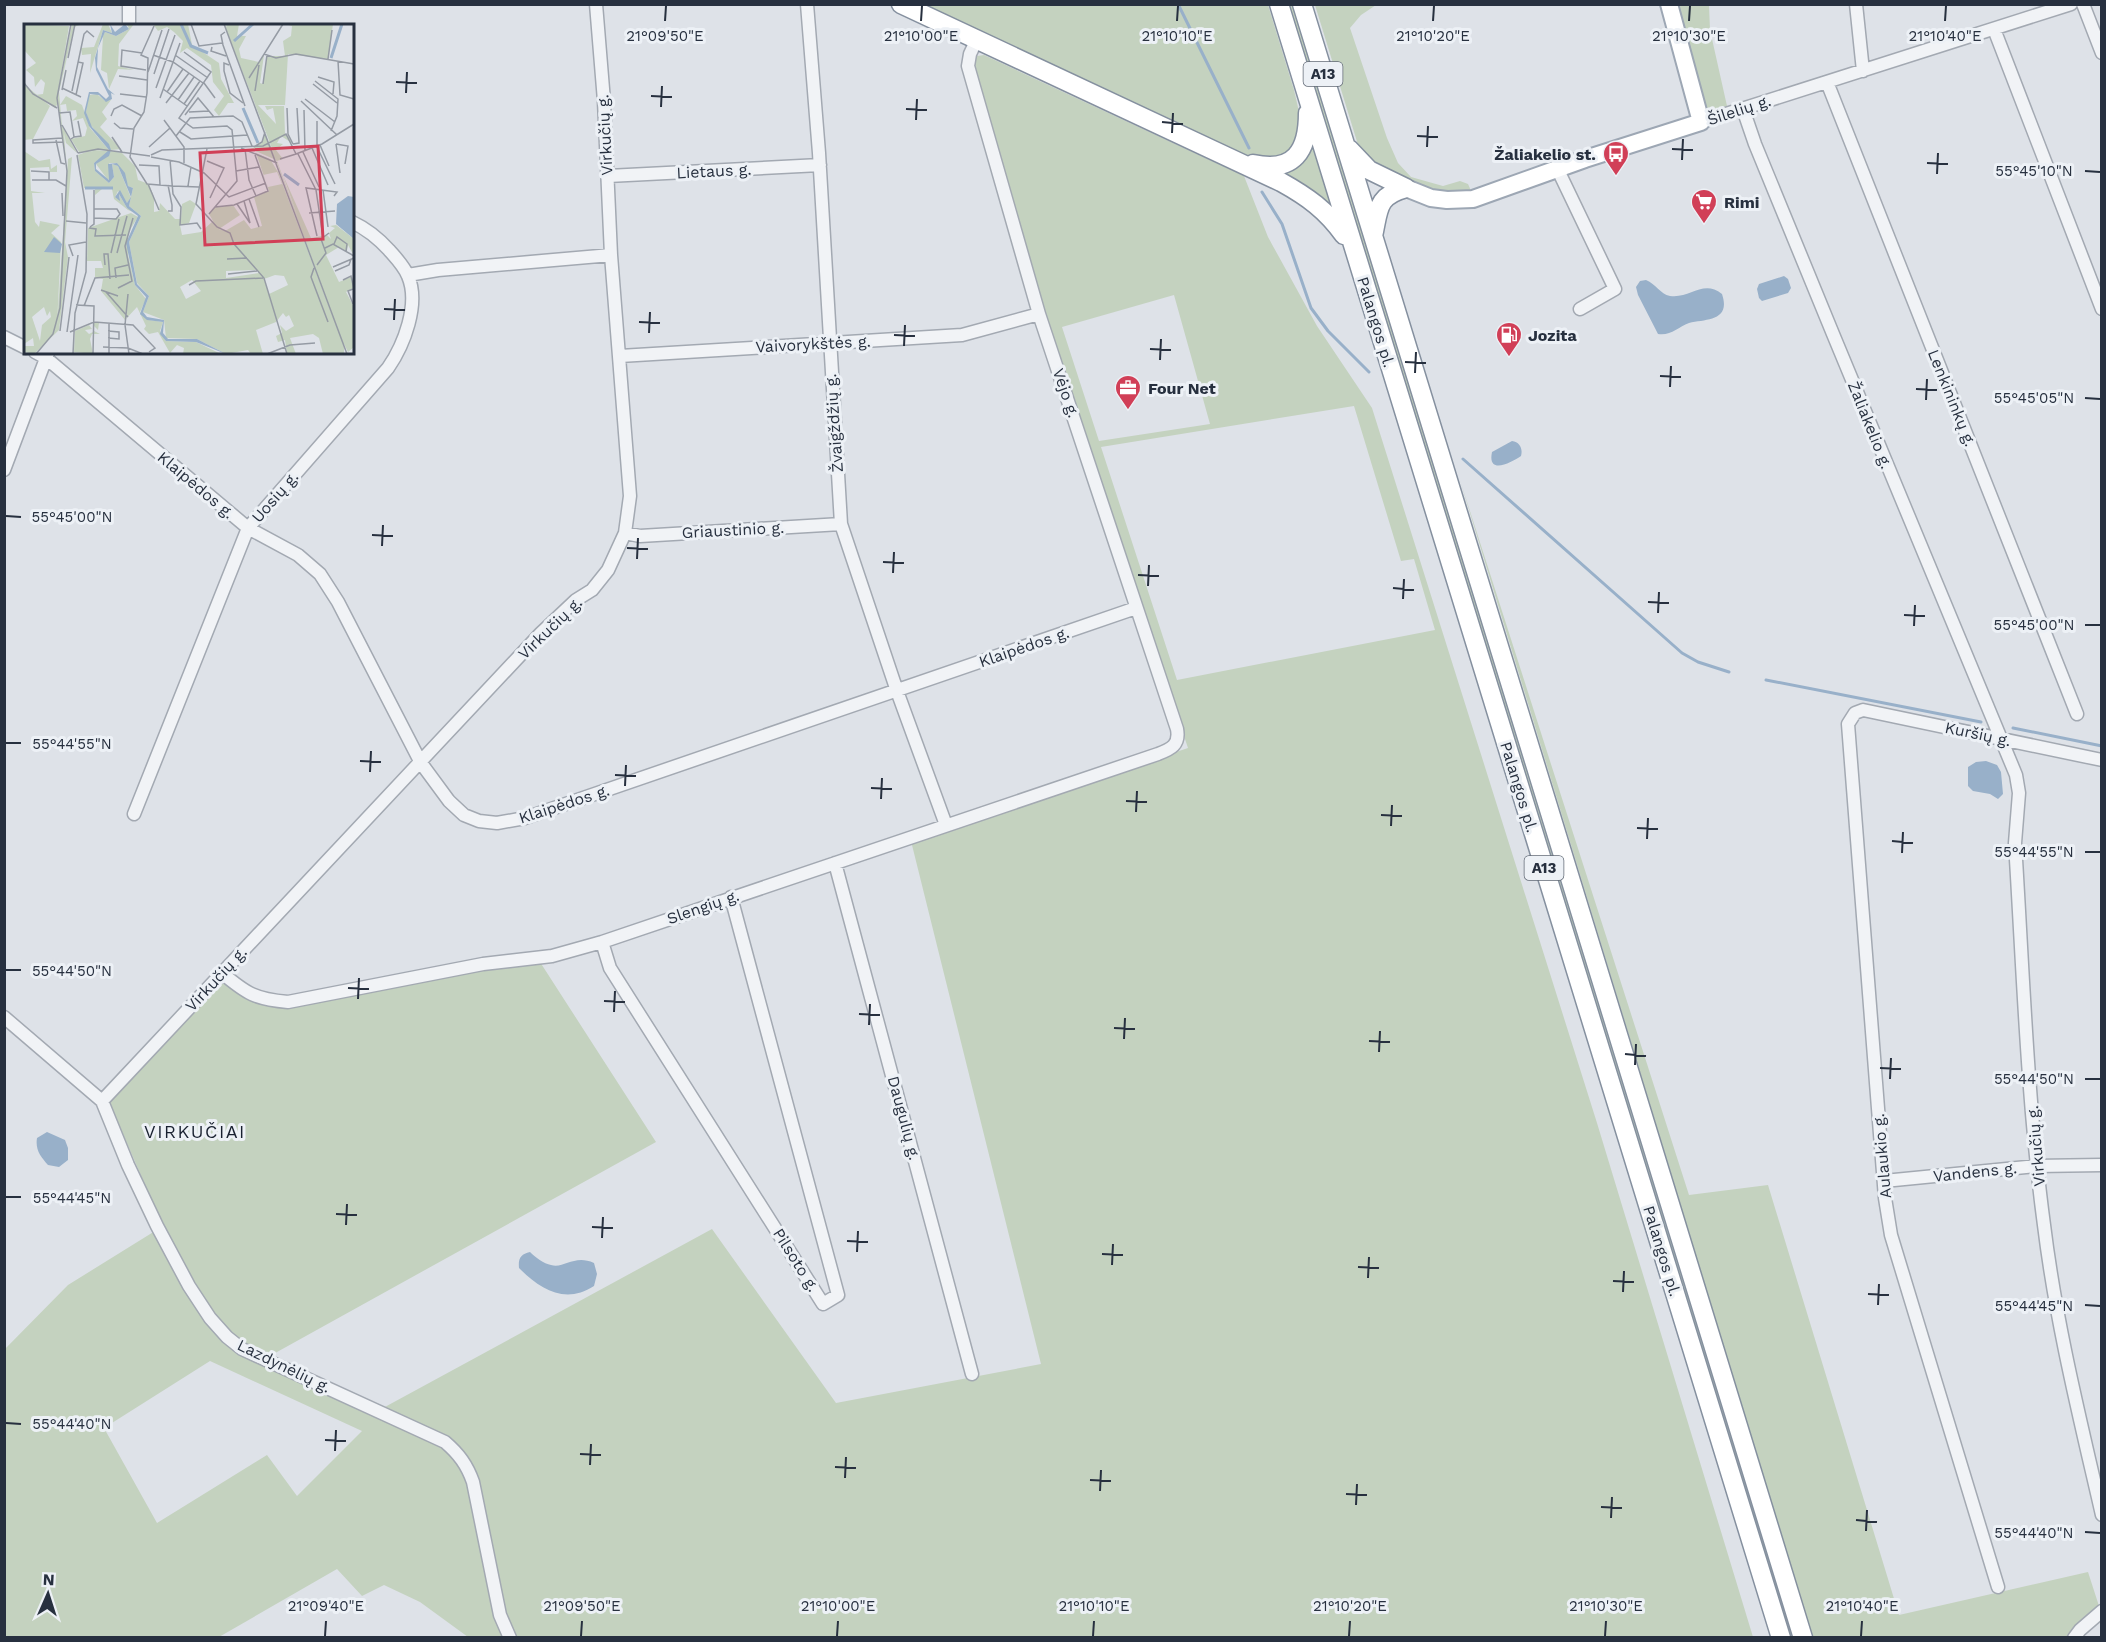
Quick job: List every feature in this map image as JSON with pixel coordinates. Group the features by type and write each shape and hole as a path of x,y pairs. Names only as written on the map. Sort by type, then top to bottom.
{"highway":[{"path":"901,4 1237,161 1304,195 1331,216 1353,248"},
{"name":"Palangos pl.","path":"1279,4 1781,1638"},
{"name":"Palangos pl.","path":"1302,4 1803,1638"},
{"path":"1237,161 1275,167 1293,160 1301,152 1306,138 1308,98"},
{"path":"1344,143 1369,170 1406,189"},
{"path":"1373,237 1380,204 1388,194 1406,189"}],"main road":[{"path":"1669,4 1701,122"},
{"name":"Šilelių g.","path":"1406,189 1431,198 1473,199 1557,168 1701,122"}],"street":[{"path":"129,4 129,24"},
{"name":"Virkučių g.","path":"102,1101 541,633 576,600 592,590 608,570 625,533 630,496 611,255 596,4"},
{"name":"Žvaigždžių g.","path":"807,4 820,165 841,524 897,691 946,825"},
{"path":"1856,4 1863,71"},
{"name":"Šilelių g.","path":"1701,122 2071,4"},
{"path":"2083,4 2102,53"},
{"path":"1994,29 2102,309"},
{"name":"Vėjo g.","path":"977,39 970,54 968,66 1039,314 1178,729 1179,738 1176,744"},
{"name":"Lenkininkų g.","path":"1827,82 2077,714"},
{"name":"Žaliakelio g.","path":"1743,109 1755,144 1833,334 2002,739"},
{"name":"Lietaus g.","path":"608,176 820,165"},
{"path":"1557,168 1616,289 1580,309"},
{"path":"354,223 374,235 401,263 408,275 438,270 611,255"},
{"name":"Uosių g.","path":"134,814 248,528 397,356 410,318 411,284 408,275"},
{"name":"Vaivorykštės g.","path":"620,356 962,335 1039,314"},
{"path":"4,337 24,347"},
{"path":"4,470 43,354"},
{"name":"Klaipėdos g.","path":"43,354 248,528 298,555 320,574 338,602 421,763 449,801 464,815 479,821 497,823 525,818 1136,608"},
{"name":"Griaustinio g.","path":"625,533 640,536 841,524"},
{"name":"Kuršių g.","path":"1855,713 1863,710 2102,760"},
{"name":"Aulaukio g.","path":"1855,713 1848,724 1884,1181 1891,1235 1998,1587"},
{"name":"Virkučių g.","path":"2002,739 2016,775 2019,793 2015,843 2036,1166 2048,1254 2065,1350 2102,1515"},
{"name":"Slengių g.","path":"222,973 239,988 261,999 288,1002 483,964 552,956 602,942 1158,754 1169,750 1176,744"},
{"name":"Daugulių g.","path":"835,863 972,1374"},
{"name":"Pilsoto g.","path":"602,942 610,968 823,1304 838,1295 731,897"},
{"name":"Lazdynėlių g.","path":"4,1017 102,1101 133,1175 189,1286 210,1318 227,1337 242,1349 445,1442 457,1452 468,1468 473,1482 500,1615 510,1638"},
{"name":"Vandens g.","path":"1884,1181 2036,1166 2102,1165"},
{"path":"2074,1638 2102,1611"}],"green space":[{"path":"918,5 1268,5 1294,90 1303,129 1292,153 1265,162 1236,153"},
{"path":"1286,5 1295,5 1795,1637 1787,1637"},
{"path":"1315,5 1376,5 1361,15 1350,28 1387,138 1398,163 1411,177 1443,186 1460,181 1468,184 1472,193 1425,191 1364,158"},
{"path":"1673,5 1709,5 1710,30 1727,106 1711,109 1702,106"},
{"path":"984,55 1244,176 1268,237 1317,326 1372,408 1597,1123 1753,1637 515,1637 506,1616 472,1466 383,1408 712,1229 836,1403 1041,1364 911,841 1188,748 1050,333 973,63 977,56","holes":["1174,295 1210,424 1099,441 1062,327","1354,406 1401,561 1414,559 1435,630 1177,680 1101,447"]},
{"path":"1312,135 1334,209 1275,171"},
{"path":"1460,480 1689,1195 1768,1185 1899,1615 2088,1572 2099,1606 2080,1621 2067,1637 1812,1637"},
{"path":"540,962 656,1142 268,1357 223,1327 206,1304 163,1226 119,1125 108,1107 109,1100 223,981 260,1003"},
{"path":"155,1231 197,1309 214,1332 227,1344 251,1360 445,1449 457,1459 472,1494 504,1637 468,1637 420,1602 384,1585 362,1596 337,1569 219,1637 5,1637 4,1350 68,1285","holes":["210,1361 362,1431 297,1496 267,1455 157,1523 104,1428"]}],"water":[{"path":"1784,276 1788,279 1791,288 1788,293 1762,301 1759,298 1757,289 1759,284"},
{"path":"1646,280 1670,296 1684,295 1709,288 1715,290 1722,294 1723,309 1716,317 1689,323 1667,334 1658,334 1636,287 1640,281"},
{"path":"1512,441 1520,446 1521,456 1501,465 1493,464 1492,452"},
{"path":"1986,761 1997,765 2001,772 2003,794 1998,799 1990,794 1973,791 1968,786 1968,767 1976,762"},
{"path":"47,1132 65,1140 68,1148 68,1160 59,1167 48,1165 38,1150 37,1138"},
{"path":"530,1252 543,1262 556,1266 581,1260 594,1263 597,1274 594,1286 573,1294 563,1294 544,1288 519,1268 521,1257"}],"waterway":[{"path":"1178,4 1249,148"},
{"path":"1262,192 1282,224 1311,308 1328,331 1369,372"},
{"path":"1463,459 1682,653 1698,662 1729,672"},
{"path":"1766,680 1981,722"},
{"path":"2013,728 2102,746"}],"place":[{"name":"Žaliakelio st.","path":"1616,177"},
{"name":"Rimi","path":"1704,225"},
{"name":"Jozita","path":"1509,358"},
{"name":"Four Net","path":"1128,411"}],"district":[{"name":"VIRKUČIAI","path":"195,1131"}]}
